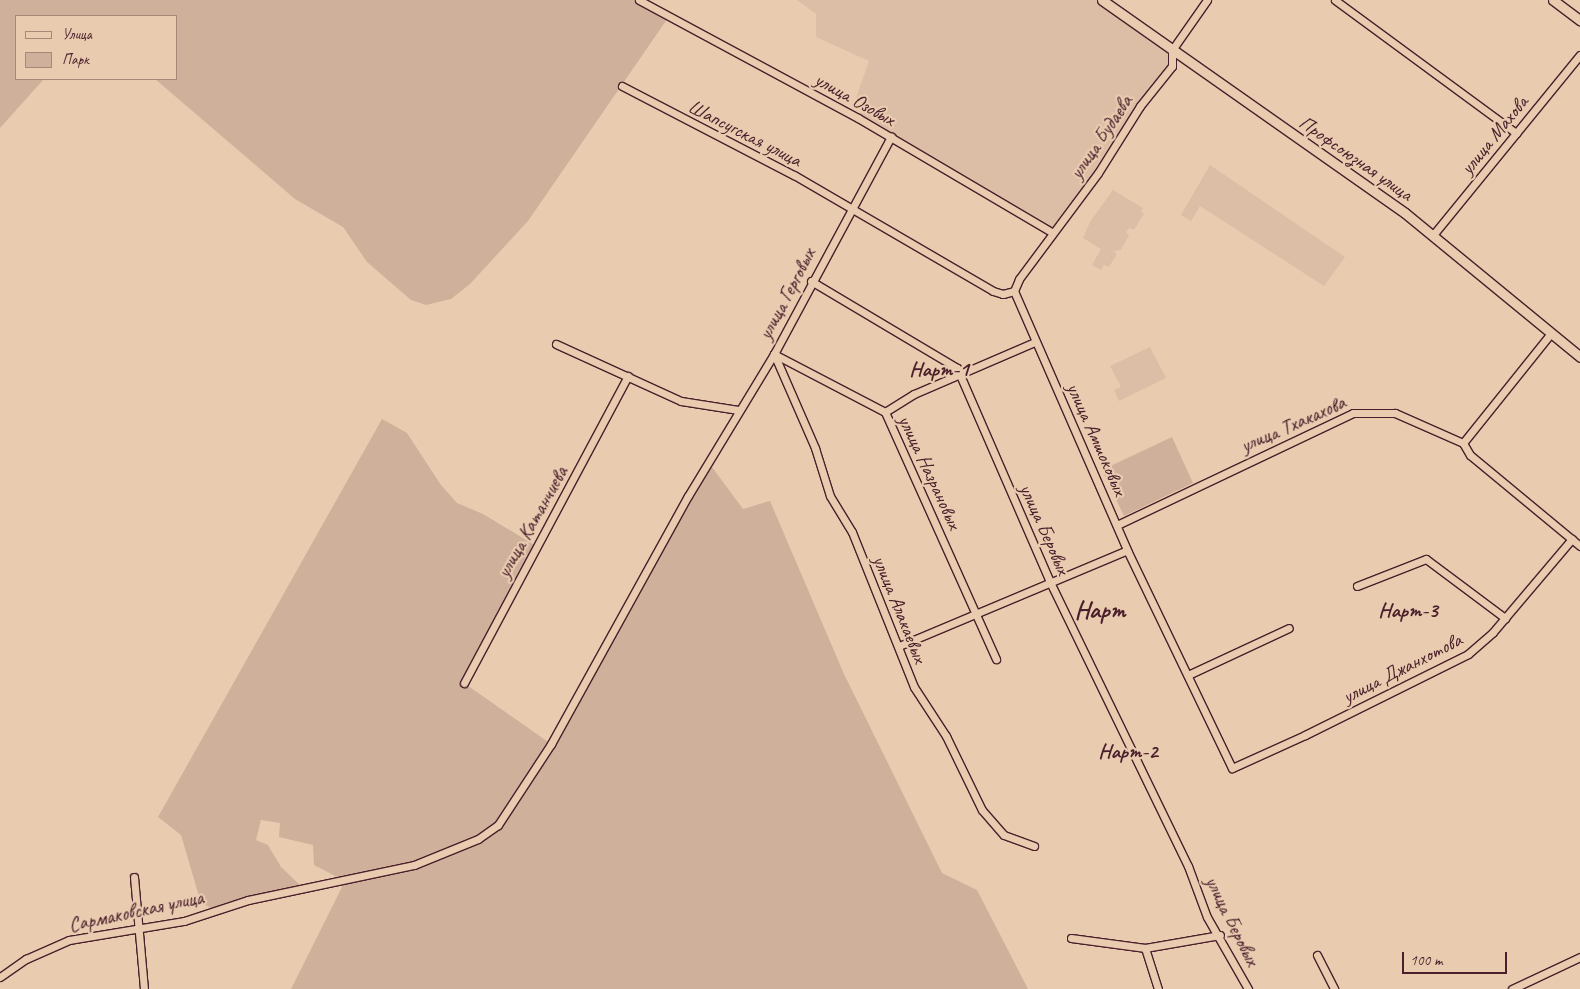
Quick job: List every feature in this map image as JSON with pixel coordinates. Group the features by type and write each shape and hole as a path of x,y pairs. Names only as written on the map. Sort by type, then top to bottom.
{"street":[{"name":"улица Озовых","path":"639,0 891,137 1052,233"},
{"name":"Профсоюзная улица","path":"1102,0 1433,235 1580,357"},
{"name":"улица Будаева","path":"1014,291 1052,233 1098,173 1140,106 1172,66 1172,50 1207,0"},
{"path":"1336,0 1516,133"},
{"path":"1553,0 1580,20"},
{"name":"улица Махова","path":"1433,235 1580,55"},
{"name":"Шапсугская улица","path":"622,86 794,175 853,211"},
{"name":"улица Герговых","path":"709,463 738,410 774,354 811,281 853,211 891,137"},
{"path":"853,211 993,291 1003,294 1014,291"},
{"name":"улица Беровых","path":"811,281 937,354 952,364 960,374 1050,582 1158,800 1188,866 1207,917 1220,935 1248,989"},
{"name":"улица Амшоковых","path":"1014,291 1127,550 1188,675 1230,767"},
{"path":"1463,443 1552,333"},
{"path":"885,412 902,399 1036,342"},
{"path":"556,344 681,401 738,410"},
{"name":"улица Назрановых","path":"774,354 885,412 996,659"},
{"name":"улица Алакаевых","path":"774,354 815,448 830,496 852,532 914,687 946,736 982,810 1004,835 1034,846"},
{"name":"улица Катанчиева","path":"464,684 628,376"},
{"name":"улица Тхакахова","path":"1117,525 1353,413 1395,413 1463,443 1470,455 1572,539"},
{"name":"Сармаковская улица","path":"0,977 26,958 69,940 184,922 248,900 414,865 478,839 498,825 551,744 688,496 709,463"},
{"path":"1572,539 1580,546"},
{"name":"улица Джанхотова","path":"1230,767 1240,766 1468,654 1505,618 1572,539"},
{"path":"899,646 1127,550"},
{"path":"1357,586 1422,558 1505,618"},
{"path":"1188,675 1289,628"},
{"path":"134,877 144,989"},
{"path":"1071,938 1145,948 1220,935"},
{"path":"1145,948 1158,989"},
{"path":"1317,955 1334,989"},
{"path":"1512,989 1580,956"}],"shaded area":[{"path":"797,0 1102,0 1172,50 1172,66 1053,233 858,118 864,104 856,98 869,61 816,37 816,14"},
{"path":"1210,165 1345,257 1324,286 1200,206 1191,221 1181,215"},
{"path":"1113,190 1143,208 1141,212 1144,214 1134,230 1129,228 1126,232 1129,235 1121,250 1113,251 1117,254 1109,267 1104,265 1101,270 1092,265 1101,249 1083,238 1090,222"},
{"path":"1150,347 1166,378 1119,401 1114,390 1121,387 1110,366"}],"green space":[{"path":"0,0 639,0 670,15 528,221 470,284 451,299 426,305 411,300 367,262 343,227 295,199 156,80 178,80 178,15 15,15 15,80 43,80 0,128"},
{"path":"382,419 407,433 441,485 457,503 483,514 536,546 464,683 551,744 709,463 743,509 770,501 844,674 942,873 977,890 1028,989 291,989 345,881 314,865 313,845 279,837 280,823 261,820 256,840 268,845 281,867 300,885 211,908 201,903 181,835 158,817"},
{"path":"1172,437 1193,483 1124,516 1102,470"}],"district":[{"name":"Нарт-1","path":"939,369"},
{"name":"Нарт","path":"1100,610"},
{"name":"Нарт-3","path":"1408,610"},
{"name":"Нарт-2","path":"1128,751"}]}
